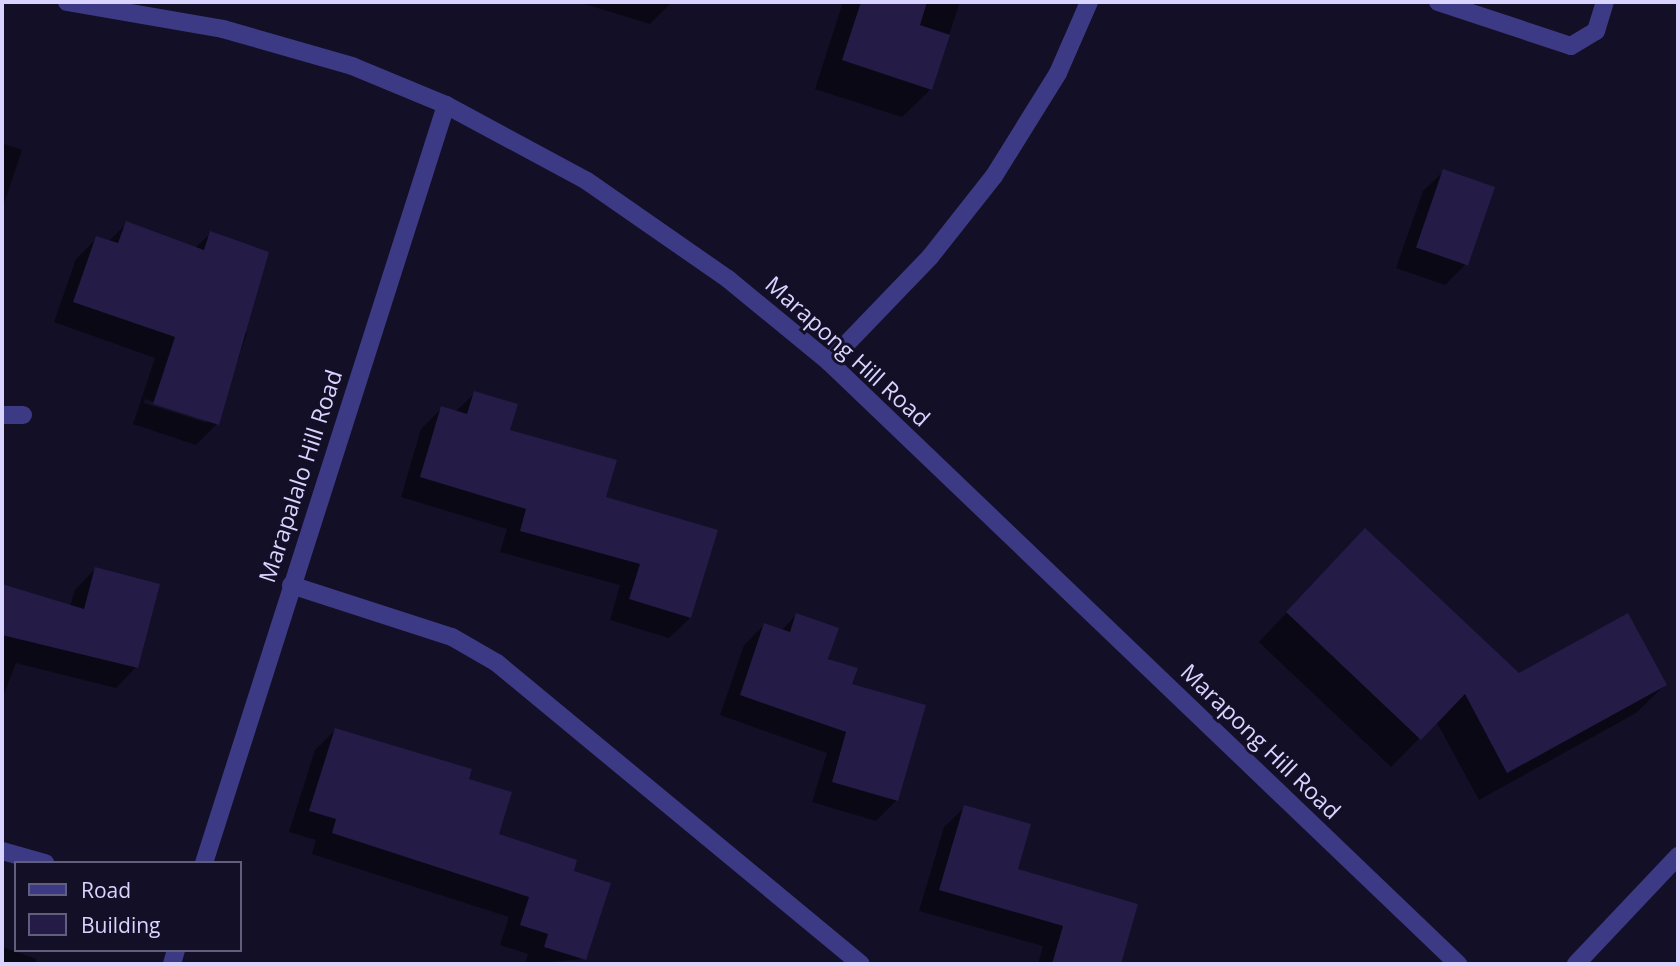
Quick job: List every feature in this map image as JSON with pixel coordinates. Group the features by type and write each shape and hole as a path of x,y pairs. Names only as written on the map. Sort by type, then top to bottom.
{"street":[{"name":"Marapong Hill Road","path":"67,2 223,29 352,66 446,105 587,181 728,279 830,362 1458,964"},
{"path":"830,362 930,257 994,176 1058,73 1089,2"},
{"path":"1438,2 1572,46 1596,31 1605,2"},
{"name":"Marapalalo Hill Road","path":"205,861 446,105"},
{"path":"2,415 23,415"},
{"path":"291,585 452,637 497,663 861,964"},
{"path":"2,851 38,861"},
{"path":"1576,964 1678,856"}],"building":[{"path":"861,2 927,2 920,25 950,35 932,90 842,60"},
{"path":"1443,169 1495,187 1468,265 1416,247"},
{"path":"126,221 204,250 210,231 269,252 219,425 153,404 175,337 73,302 96,236 118,243"},
{"path":"474,391 518,404 510,430 617,460 606,497 718,530 691,618 629,599 640,564 520,531 526,509 420,477 441,406 467,414"},
{"path":"1365,528 1519,673 1628,613 1667,685 1507,773 1465,694 1421,740 1286,612"},
{"path":"95,567 160,584 138,668 2,635 2,584 84,609"},
{"path":"796,613 839,628 828,659 858,668 852,684 926,705 898,801 832,782 846,732 740,695 764,623 790,632"},
{"path":"335,728 472,769 469,779 512,792 499,834 577,860 574,871 611,883 586,960 544,947 548,934 520,925 529,897 332,833 336,819 309,811"},
{"path":"964,805 1031,824 1018,869 1138,904 1121,964 1052,964 1063,926 939,890"}]}
